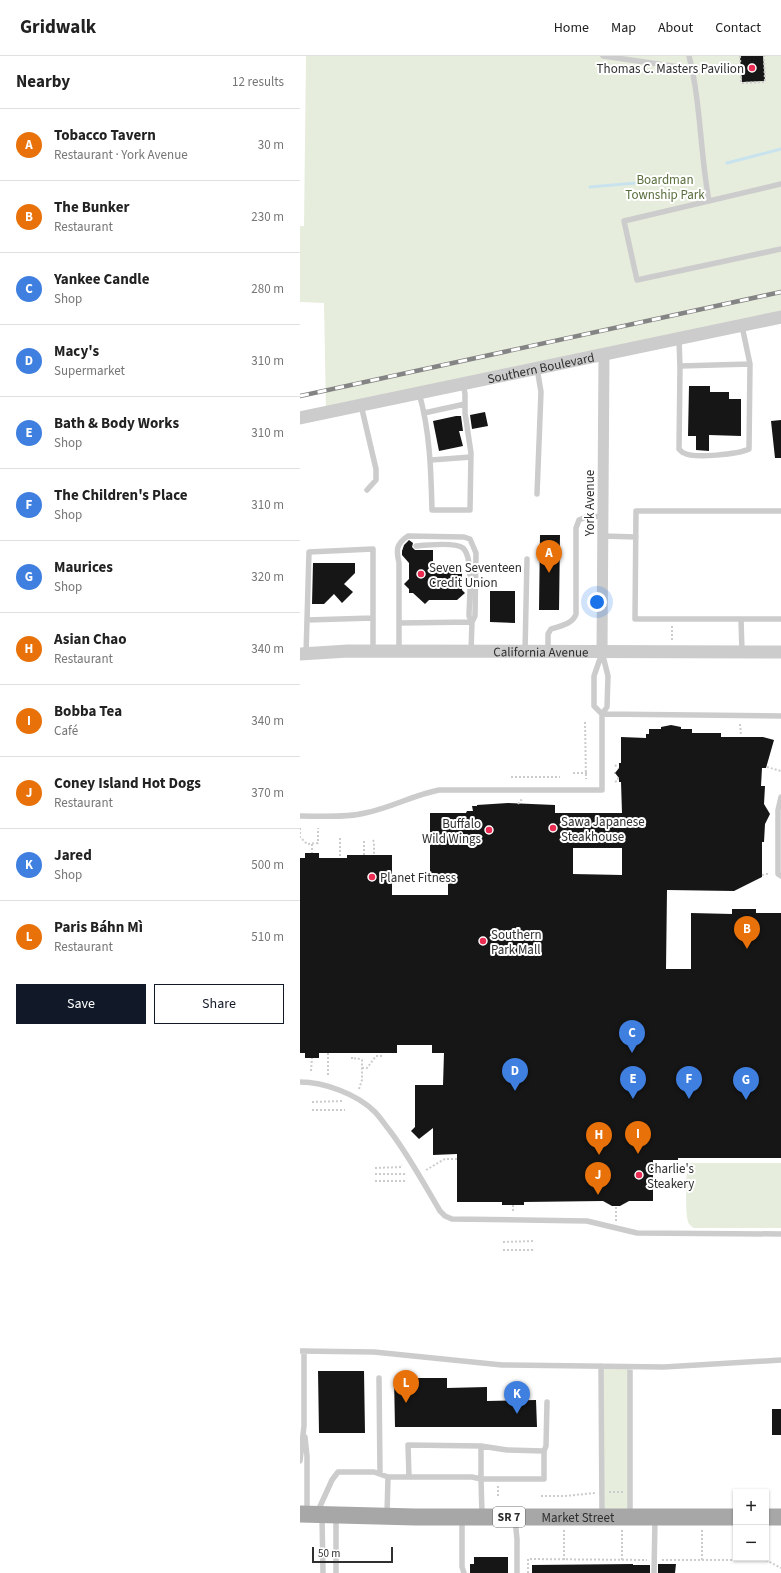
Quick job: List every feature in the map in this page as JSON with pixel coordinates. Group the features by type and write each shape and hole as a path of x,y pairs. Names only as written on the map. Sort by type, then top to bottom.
{"main road":[{"name":"Market Street","path":"316,1515 462,1517 733,1517"},
{"path":"769,1517 781,1517"}],"street":[{"name":"Southern Boulevard","path":"300,418 781,318"},
{"name":"York Avenue","path":"602,652 604,354"},
{"name":"California Avenue","path":"303,654 373,652 781,652"}],"lane":[{"path":"603,56 693,69"},
{"path":"689,56 693,69 709,201"},
{"path":"781,184 624,221 637,280 781,249"},
{"path":"679,339 679,449 684,454 702,456 743,452 749,449 750,364 742,326"},
{"path":"680,366 750,364"},
{"path":"537,368 541,392 537,494"},
{"path":"419,393 424,413 431,460 432,510 470,510 471,457 463,384"},
{"path":"424,413 465,404"},
{"path":"361,405 376,470 376,480 367,490"},
{"path":"431,460 471,457"},
{"path":"781,511 636,511 635,619 781,619"},
{"path":"548,652 548,634 551,629 567,624 575,618 576,614 576,528 579,520 586,517 603,516"},
{"path":"398,652 398,563 396,550 401,541 408,536 464,537 470,539 476,553 475,616 472,622 471,652"},
{"path":"602,536 636,536"},
{"path":"416,546 454,545 463,548 468,556 469,616 472,622"},
{"path":"303,654 307,620 308,552 373,549 373,652"},
{"path":"398,563 404,558"},
{"path":"525,652 527,559"},
{"path":"307,620 373,618"},
{"path":"741,619 742,652"},
{"path":"398,623 472,622"},
{"path":"300,816 350,815 365,813 384,808 423,793 439,790 602,790 602,714 607,707 608,676 602,652"},
{"path":"602,652 594,676 594,706 602,714 781,716"},
{"path":"781,797 778,810 778,874 781,876"},
{"path":"300,1082 319,1083 357,1099 376,1112 414,1167 440,1211 445,1216 452,1219 587,1221 637,1233 781,1234"},
{"path":"323,1573 304,1426 302,1351 374,1352 490,1364 630,1367 664,1367 781,1360"},
{"path":"601,1366 602,1517"},
{"path":"626,1517 630,1492 630,1367"},
{"path":"379,1378 380,1474"},
{"path":"336,1573 316,1515 332,1480 338,1472 374,1472 388,1477 544,1479 547,1402"},
{"path":"300,1461 304,1426"},
{"path":"409,1477 408,1445 481,1446 507,1450 544,1451"},
{"path":"481,1446 482,1517"},
{"path":"387,1516 388,1477"},
{"path":"462,1517 462,1567 464,1573"},
{"path":"514,1517 517,1538 517,1573"},
{"path":"654,1573 655,1517"}],"path":[{"path":"740,56 741,83 765,82 764,56"},
{"path":"672,619 672,646"},
{"path":"585,722 586,779"},
{"path":"740,724 741,735"},
{"path":"615,765 618,768"},
{"path":"767,767 781,771"},
{"path":"574,773 587,773"},
{"path":"511,777 560,778"},
{"path":"615,782 618,780 618,777"},
{"path":"518,804 522,799"},
{"path":"300,828 300,837 307,844 312,844 318,843 318,828"},
{"path":"340,838 340,858"},
{"path":"364,838 364,855"},
{"path":"373,840 374,855"},
{"path":"312,844 312,853"},
{"path":"762,875 767,874 767,871"},
{"path":"328,1053 328,1075"},
{"path":"362,1068 367,1068 376,1056 384,1056"},
{"path":"352,1057 352,1059 356,1058 362,1060 362,1080 359,1089"},
{"path":"311,1071 312,1058"},
{"path":"312,1102 345,1101"},
{"path":"312,1110 345,1110"},
{"path":"426,1170 445,1159 457,1159"},
{"path":"375,1168 401,1167 402,1165"},
{"path":"375,1174 406,1174"},
{"path":"375,1181 406,1181"},
{"path":"513,1205 513,1212"},
{"path":"616,1206 616,1228"},
{"path":"503,1242 535,1241"},
{"path":"503,1250 535,1250"},
{"path":"498,1483 498,1496"},
{"path":"541,1496 565,1496 602,1492 630,1492"},
{"path":"564,1517 564,1560"},
{"path":"622,1560 626,1517"},
{"path":"702,1517 702,1560"}],"green space":[{"name":"Boardman Township Park","path":"306,56 781,56 781,317 326,413 324,303 300,302 300,226 304,226"},
{"path":"687,1163 781,1163 781,1228 694,1228 689,1224 687,1219"},
{"path":"601,1366 630,1367 630,1517 602,1517"}],"building":[{"name":"Thomas C. Masters Pavilion","path":"740,56 763,56 765,81 742,82"},
{"path":"689,386 710,386 710,392 729,392 729,399 741,399 741,436 709,435 709,451 696,450 696,436 688,436"},
{"path":"485,412 488,426 472,429 470,415"},
{"path":"461,416 463,431 459,431 463,446 439,451 433,421"},
{"path":"781,420 781,458 775,458 771,421"},
{"path":"540,535 560,535 559,610 539,610"},
{"path":"409,540 413,543 412,547 415,550 433,550 433,569 462,569 462,590 465,593 457,600 429,600 425,604 413,593 409,593 409,589 404,584 409,579 409,563 402,555 402,551 404,545"},
{"path":"313,563 355,563 355,573 344,584 353,592 342,603 334,594 324,604 312,604"},
{"path":"490,591 515,591 515,623 490,622"},
{"name":"Southern Park Mall","path":"671,725 681,727 681,729 692,729 692,733 721,733 721,737 763,737 774,740 766,768 762,768 761,786 765,786 764,804 770,814 765,824 764,842 762,842 762,877 734,891 667,890 666,969 691,969 691,913 732,914 732,909 756,909 756,913 781,913 781,1158 678,1158 678,1160 653,1160 653,1201 629,1201 620,1206 612,1206 603,1201 524,1202 524,1205 502,1205 502,1202 457,1202 457,1154 433,1155 433,1128 419,1139 411,1131 415,1127 415,1085 443,1085 444,1053 432,1053 432,1045 397,1045 397,1053 319,1053 319,1058 305,1058 305,1053 300,1053 300,858 305,858 305,853 319,853 319,858 347,858 347,855 392,855 392,895 448,895 448,877 430,877 430,813 466,813 467,811 473,811 472,806 508,803 555,805 555,813 622,813 621,782 619,782 619,778 615,773 619,768 619,763 621,763 621,737 646,738 646,734 649,734 649,729 661,729 661,727","holes":["573,848 622,848 622,875 573,874"]},
{"path":"318,1371 364,1371 365,1433 319,1433"},
{"path":"394,1378 447,1378 447,1388 487,1387 487,1401 536,1400 537,1427 395,1427"},
{"path":"772,1409 781,1409 781,1435 772,1435"},
{"path":"474,1557 508,1557 508,1573 470,1573 470,1564 474,1564"},
{"path":"658,1564 676,1564 675,1573 658,1573"},
{"path":"532,1565 650,1565 650,1573 532,1573"}],"waterway":[{"path":"727,163 781,149"},
{"path":"590,187 636,183 665,178"}],"railway":[{"path":"300,396 781,292"}],"place":[{"name":"Thomas C. Masters Pavilion","path":"752,68"},
{"name":"Tobacco Tavern","path":"549,573"},
{"name":"Seven Seventeen Credit Union","path":"421,574"},
{"name":"Sawa Japanese Steakhouse","path":"553,828"},
{"name":"Buffalo Wild Wings","path":"489,830"},
{"name":"Planet Fitness","path":"372,877"},
{"name":"Southern Park Mall","path":"483,941"},
{"name":"The Bunker","path":"747,949"},
{"name":"Yankee Candle","path":"632,1053"},
{"name":"Macy's","path":"515,1091"},
{"name":"Bath & Body Works","path":"633,1099"},
{"name":"The Children's Place","path":"689,1099"},
{"name":"Maurices","path":"746,1100"},
{"name":"Bobba Tea","path":"638,1154"},
{"name":"Asian Chao","path":"599,1155"},
{"name":"Charlie's Steakery","path":"639,1175"},
{"name":"Coney Island Hot Dogs","path":"598,1195"},
{"name":"Paris Báhn Mì","path":"406,1403"},
{"name":"Jared","path":"517,1414"}]}
